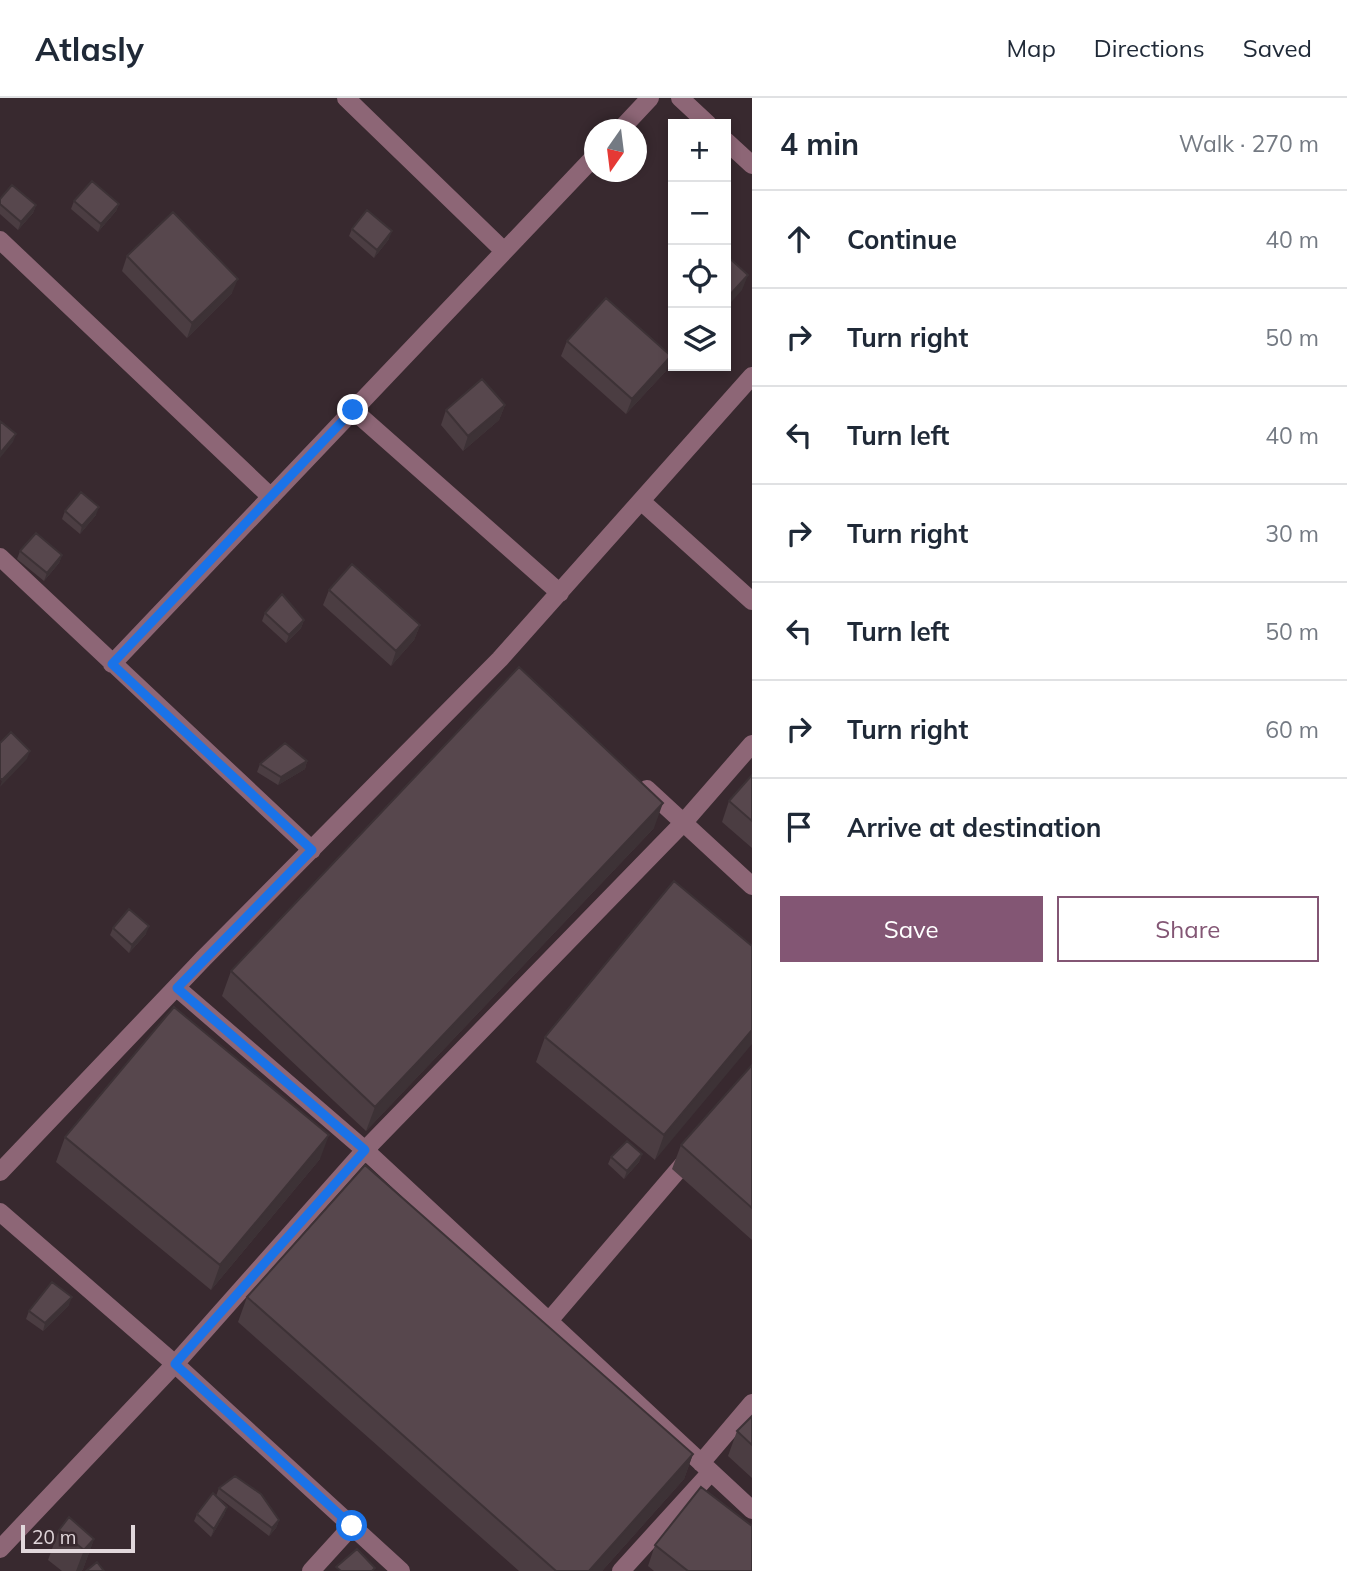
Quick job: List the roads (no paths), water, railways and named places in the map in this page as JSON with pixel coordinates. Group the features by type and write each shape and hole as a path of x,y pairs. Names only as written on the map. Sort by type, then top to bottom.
{"street":[{"path":"346,98 504,251"},
{"path":"630,119 650,98"},
{"path":"680,98 703,119"},
{"path":"731,146 752,165"},
{"path":"112,664 584,167"},
{"path":"0,240 271,497"},
{"path":"0,1172 312,850 505,664 559,593 752,376"},
{"path":"353,410 559,593"},
{"path":"641,501 752,601"},
{"path":"0,557 312,850"},
{"path":"0,1549 175,1364 365,1150 684,822 752,744"},
{"path":"633,777 752,886"},
{"path":"177,988 365,1150 752,1510"},
{"path":"548,1322 699,1146"},
{"path":"0,1212 175,1364 401,1571"},
{"path":"621,1571 706,1467 752,1403"},
{"path":"311,1571 352,1526"}]}
